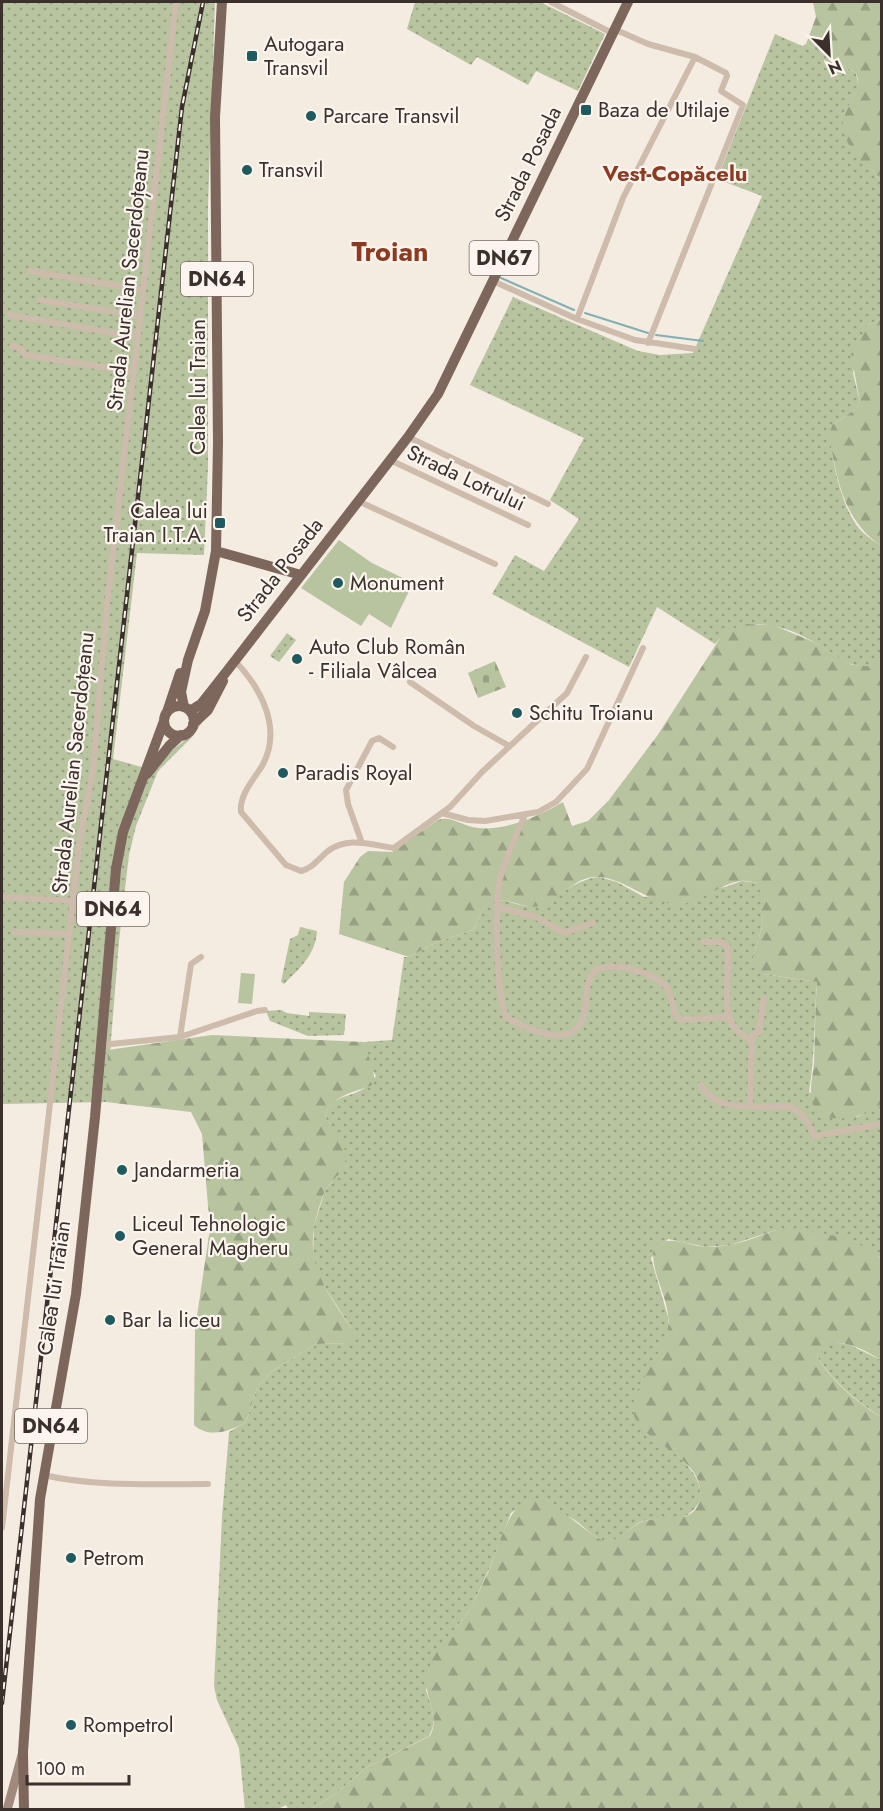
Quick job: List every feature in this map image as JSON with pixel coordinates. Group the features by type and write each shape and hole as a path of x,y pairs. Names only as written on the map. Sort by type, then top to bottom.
{"main road":[{"name":"Calea lui Traian","path":"187,709 181,692 188,660 206,611 216,551 218,442 215,117 222,2"},
{"name":"Strada Posada","path":"187,709 201,704 235,661 408,437 446,381 628,2"},
{"path":"216,551 301,575"},
{"name":"Calea lui Traian","path":"24,1809 23,1752 43,1474 76,1294 102,1045 119,846 180,673 188,660"},
{"name":"Strada Posada","path":"193,724 208,710 227,671"},
{"path":"175,707 187,709 193,724 190,730 181,735 168,730 166,717 175,707"},
{"name":"Calea lui Traian","path":"144,776 164,751 181,735"}],"street":[{"name":"Strada Aurelian Sacerdoțeanu","path":"2,1528 80,838 93,770 107,605 176,2"},
{"path":"551,2 613,31 648,44 695,57 726,73 721,92 743,105 648,343"},
{"path":"577,319 622,198 695,57"},
{"path":"30,271 143,290"},
{"path":"493,281 577,319 648,343 695,349"},
{"path":"40,300 140,316"},
{"path":"9,315 138,337"},
{"path":"12,346 20,348 26,355 134,372"},
{"path":"408,437 548,504"},
{"name":"Strada Lotrului","path":"390,460 528,525"},
{"path":"358,501 495,564"},
{"path":"442,813 476,821 525,815 548,808 582,776 643,648"},
{"path":"235,661 260,692 268,725 266,758 244,796 241,812 286,865 296,871 310,868 335,847 351,842 394,848 442,813 508,747 567,693 586,657"},
{"path":"411,682 508,747"},
{"path":"362,843 348,804 346,790 372,741 379,738 393,747"},
{"path":"525,815 501,877 498,907 501,1001 506,1017 522,1027 546,1035 573,1032 580,1026 592,975 600,967 613,965 626,967 664,984 669,990 676,1016 682,1020 728,1017"},
{"path":"2,897 74,901"},
{"path":"498,907 536,917 564,933 594,923"},
{"path":"14,932 69,934"},
{"path":"704,942 722,942 726,946 728,1017 735,1031 752,1037"},
{"path":"180,1037 190,964 201,957"},
{"path":"752,1037 759,1032 764,998"},
{"path":"102,1045 180,1037 265,1010"},
{"path":"750,1106 752,1037"},
{"path":"701,1085 707,1096 719,1103 789,1107 801,1114 814,1136 882,1124"},
{"path":"43,1474 117,1484 208,1484"},
{"path":"7,1809 15,1771 23,1752"}],"green space":[{"path":"2,2 215,2 208,204 208,467 204,555 137,553 113,759 156,771 168,753 192,735 212,708 192,737 158,771 136,826 129,855 119,941 106,1102 2,1104"},
{"path":"415,2 540,2 605,34 578,91 536,71 528,85 477,57 471,65 407,29"},
{"path":"813,2 881,2 881,180 866,168 852,151 844,131 845,113 857,89 856,73 806,44 816,17"},
{"path":"775,34 802,46 806,44 856,73 859,88 844,114 876,177 881,180 881,318 867,326 853,373 860,402 856,409 832,425 831,435 833,460 844,501 859,529 881,546 881,658 867,666 853,665 807,638 779,627 765,625 751,624 738,627 715,644 657,607 629,667 492,594 515,555 544,571 579,519 550,500 584,438 470,385 513,297 638,351 660,355 693,353 762,196 717,179"},
{"path":"881,318 881,546 868,535 850,512 839,484 829,437 832,425 856,409 860,402 851,354 867,326"},
{"path":"339,540 372,563 413,583 391,628 369,614 361,626 301,588"},
{"path":"747,624 773,625 816,643 852,665 867,666 881,658 882,1106 865,1114 841,1119 815,1112 811,1087 817,982 764,974 755,969 753,959 763,923 759,883 743,881 733,883 694,901 677,904 656,900 619,882 590,877 539,906 526,906 501,900 489,903 473,930 437,942 409,957 339,934 344,882 360,857 368,851 392,852 438,820 453,820 478,828 500,827 533,817 563,802 572,826 588,821 609,800 657,736 724,632"},
{"path":"287,633 296,640 279,662 270,656"},
{"path":"495,661 506,687 478,698 468,673"},
{"path":"599,877 617,882 644,897 725,887 742,881 760,883 763,923 753,959 764,974 817,982 809,1092 857,1117 881,1106 881,1259 878,1256 776,1230 730,1245 706,1247 668,1239 651,1258 668,1317 668,1330 663,1349 650,1370 640,1425 677,1454 689,1467 697,1480 701,1493 697,1505 684,1517 669,1521 643,1521 622,1536 608,1541 593,1535 568,1516 526,1501 511,1513 471,1608 456,1628 426,1690 433,1719 429,1736 366,1768 334,1795 311,1809 288,1809 286,1805 278,1809 245,1809 239,1748 217,1700 214,1686 222,1517 229,1432 246,1422 257,1388 272,1371 316,1344 347,1343 352,1329 318,1277 313,1257 314,1226 325,1190 337,1176 337,1135 325,1117 328,1109 336,1100 360,1091 376,1076 368,1062 364,1042 392,1040 404,957 409,957 437,942 473,930 484,907 490,902 501,900 527,906 536,905 579,883"},
{"path":"300,927 317,931 314,947 306,960 284,984 281,982 290,939 298,935"},
{"path":"241,973 255,974 252,1004 238,1003"},
{"path":"281,1010 309,1016 309,1012 346,1014 344,1035 308,1036 270,1021 266,1011"},
{"path":"212,1035 364,1042 373,1068 374,1079 374,1084 345,1095 328,1109 325,1117 340,1138 346,1157 341,1171 324,1193 313,1234 313,1250 321,1280 352,1329 353,1337 347,1343 316,1344 272,1371 257,1388 246,1422 227,1431 213,1433 194,1425 195,1329 210,1229 202,1134 191,1112 106,1102 108,1050"},
{"path":"776,1230 832,1235 858,1244 881,1259 881,1360 856,1347 837,1343 829,1344 817,1357 846,1391 881,1417 881,1809 311,1809 334,1795 366,1768 430,1736 434,1721 426,1683 430,1666 440,1648 473,1603 508,1522 519,1505 534,1500 543,1502 563,1513 596,1537 610,1541 644,1521 677,1518 692,1513 700,1497 699,1483 693,1471 683,1460 646,1432 633,1411 636,1393 667,1333 668,1311 655,1267 654,1245 675,1241 717,1247 743,1242"},
{"path":"830,1342 848,1344 881,1360 881,1417 846,1390 817,1357 821,1347"}],"waterway":[{"path":"501,278 574,310"},
{"path":"585,313 648,333"},
{"path":"656,335 703,341"}],"railway":[{"path":"2,1703 182,107 203,2"}],"place":[{"name":"Autogara Transvil","path":"252,56"},
{"name":"Baza de Utilaje","path":"586,110"},
{"name":"Parcare Transvil","path":"311,116"},
{"name":"Transvil","path":"247,170"},
{"name":"Calea lui Traian I.T.A.","path":"220,523"},
{"name":"Monument","path":"338,583"},
{"name":"Auto Club Român - Filiala Vâlcea","path":"297,659"},
{"name":"Schitu Troianu","path":"517,713"},
{"name":"Paradis Royal","path":"283,773"},
{"name":"Jandarmeria","path":"122,1170"},
{"name":"Liceul Tehnologic General Magheru","path":"120,1236"},
{"name":"Bar la liceu","path":"110,1320"},
{"name":"Petrom","path":"71,1558"},
{"name":"Rompetrol","path":"71,1725"}],"district":[{"name":"Vest-Copăcelu","path":"675,173"},
{"name":"Troian","path":"390,251"}]}
